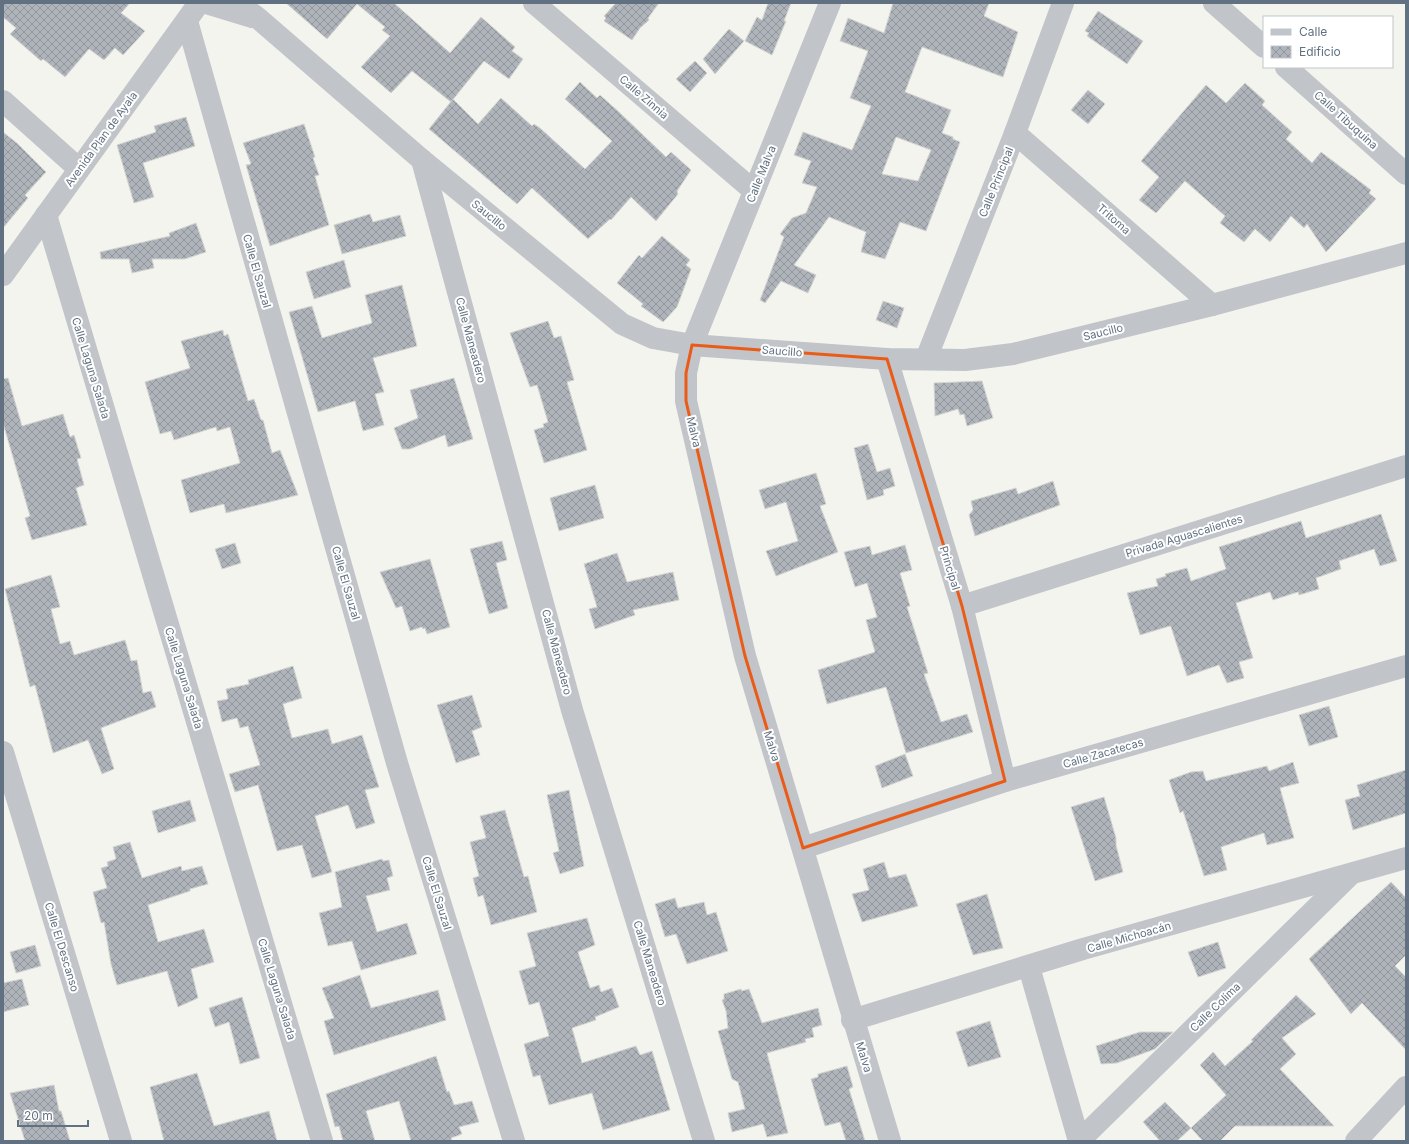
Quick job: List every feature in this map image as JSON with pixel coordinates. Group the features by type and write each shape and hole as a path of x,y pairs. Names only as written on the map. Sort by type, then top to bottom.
{"street":[{"name":"Avenida Plan de Ayala","path":"3,275 199,3"},
{"name":"Saucillo","path":"206,3 259,19"},
{"name":"Saucillo","path":"238,3 259,19 422,160 622,324 653,338 692,345 887,359 966,360 1014,354 1212,305 1406,253"},
{"name":"Calle Zinnia","path":"534,3 754,192"},
{"name":"Calle Malva","path":"692,345 830,3"},
{"name":"Calle Principal","path":"926,359 1015,133 1063,3"},
{"path":"1214,3 1263,46"},
{"name":"Calle El Sauzal","path":"187,21 397,763 514,1141"},
{"name":"Calle Tibuquina","path":"1287,68 1406,174"},
{"path":"3,101 79,169"},
{"name":"Tritoma","path":"1015,133 1212,305"},
{"name":"Calle Maneadero","path":"422,160 572,710 704,1141"},
{"name":"Calle Laguna Salada","path":"46,215 322,1141"},
{"name":"Malva","path":"692,345 686,373 686,401 745,656 803,848 852,1020 890,1141"},
{"name":"Principal","path":"887,359 962,606 1005,781"},
{"name":"Privada Aguascalientes","path":"962,606 1406,466"},
{"name":"Calle Zacatecas","path":"803,848 1005,781 1406,666"},
{"name":"Calle El Descanso","path":"3,752 121,1141"},
{"name":"Calle Michoacán","path":"852,1020 1029,967 1083,949 1406,858"},
{"name":"Calle Colima","path":"1079,1141 1351,873"},
{"path":"1029,967 1079,1141"},
{"path":"1356,1141 1406,1087"}],"highlighted area":[{"path":"692,345 887,359 962,606 1005,781 803,848 745,656 686,401 686,373"}],"building":[{"path":"3,3 130,3 121,13 145,31 123,55 115,48 104,60 89,49 65,77 43,59 41,61 10,34 16,28 3,17"},
{"path":"286,3 394,3 450,53 481,17 515,47 512,51 523,59 509,79 484,61 451,102 412,71 391,93 361,67 390,36 382,30 385,27 357,4 327,39"},
{"path":"616,3 659,3 648,18 649,20 640,28 632,40 604,21 606,18 604,16"},
{"path":"768,3 791,3 784,21 786,21 772,55 745,41 757,17 762,20"},
{"path":"893,3 989,3 984,16 1018,32 1003,77 922,47 905,92 951,110 942,133 953,137 953,139 960,142 926,231 900,222 885,259 861,252 866,232 829,217 794,265 816,275 808,293 781,281 765,303 760,300 784,237 780,234 792,218 806,213 817,187 802,183 811,161 794,155 803,132 852,150 871,106 850,98 868,51 840,41 848,18 884,33","holes":["896,137 931,150 918,181 882,174"]},
{"path":"1098,11 1143,41 1127,64 1087,36 1089,33 1085,31"},
{"path":"729,29 744,41 715,74 703,59"},
{"path":"695,61 707,73 690,92 676,79"},
{"path":"580,82 597,98 600,95 666,157 671,152 691,170 677,191 678,194 656,221 631,197 611,220 610,219 588,239 532,188 517,204 429,129 453,99 478,124 501,98 532,126 534,124 540,128 585,169 612,141 565,99"},
{"path":"1245,83 1265,101 1262,105 1292,132 1286,139 1312,163 1321,152 1371,190 1369,193 1376,199 1326,252 1307,224 1304,228 1291,216 1270,242 1255,229 1244,242 1220,223 1225,216 1185,181 1156,213 1139,200 1159,177 1141,161 1206,85 1226,103"},
{"path":"1088,90 1105,104 1088,124 1071,110"},
{"path":"186,117 195,146 143,163 154,197 134,203 117,145 156,132 154,126"},
{"path":"304,124 315,157 313,158 319,175 315,176 329,225 270,246 246,165 251,164 243,143"},
{"path":"3,132 18,144 46,172 25,195 28,198 3,228"},
{"path":"370,214 373,222 400,215 406,236 342,254 334,225"},
{"path":"196,223 206,252 185,259 152,259 154,268 132,273 129,259 101,259 100,252 170,236 169,233"},
{"path":"662,236 690,260 686,265 691,269 677,307 663,322 641,306 643,304 617,283 639,255 642,258"},
{"path":"344,260 351,287 314,299 306,272"},
{"path":"402,285 417,346 373,358 384,392 375,394 384,425 363,431 355,401 318,412 289,312 312,306 322,338 372,323 365,295"},
{"path":"883,301 904,308 897,328 876,320"},
{"path":"548,321 554,338 561,336 574,380 567,382 587,450 544,463 534,430 544,427 543,424 548,422 537,385 530,387 510,333"},
{"path":"223,330 224,336 228,334 248,401 254,399 261,420 263,420 272,453 280,450 298,495 226,513 224,504 190,513 181,480 240,463 230,427 217,431 216,427 174,440 171,431 160,434 145,382 190,368 181,341"},
{"path":"8,378 22,426 63,414 70,437 74,435 81,458 77,459 84,485 76,488 87,525 32,540 25,518 30,516 3,423 3,379"},
{"path":"454,378 473,439 448,447 445,435 410,449 402,449 394,428 418,418 410,390"},
{"path":"982,381 993,418 967,426 964,414 960,415 958,409 935,416 934,383"},
{"path":"868,444 877,472 890,468 895,486 883,490 884,495 867,500 854,448"},
{"path":"816,473 826,504 820,506 838,552 776,576 766,551 798,541 786,502 765,509 759,490"},
{"path":"1053,481 1060,505 975,536 969,515 973,510 971,501 1016,488 1018,494"},
{"path":"595,485 604,518 559,531 550,498"},
{"path":"1381,514 1397,561 1380,566 1374,549 1339,561 1341,569 1316,578 1319,589 1299,595 1298,592 1273,600 1270,592 1236,603 1253,658 1239,662 1244,678 1227,683 1219,665 1187,676 1170,626 1140,635 1127,593 1158,586 1156,579 1166,576 1165,574 1187,568 1191,581 1226,569 1219,547 1301,521 1306,538"},
{"path":"502,541 507,560 496,563 508,608 489,614 470,549"},
{"path":"235,543 241,563 222,569 215,549"},
{"path":"905,545 912,570 900,573 910,606 907,607 928,673 924,674 941,722 967,714 973,732 906,753 886,687 827,704 818,670 875,652 866,620 877,617 867,583 855,587 844,552 870,546 872,555"},
{"path":"617,553 627,582 673,572 679,600 633,610 635,615 595,629 589,609 597,607 584,564"},
{"path":"430,559 450,627 427,634 425,628 423,629 422,627 410,631 402,606 396,608 380,572"},
{"path":"51,575 60,607 51,609 60,644 70,641 74,655 125,640 131,661 137,660 143,693 151,691 156,707 101,728 114,769 102,774 88,740 53,753 35,685 30,687 5,589"},
{"path":"293,666 302,698 283,704 292,738 328,729 332,744 362,735 379,787 365,790 375,823 356,829 348,805 315,816 332,872 312,878 302,845 277,851 258,785 235,792 229,774 260,765 248,726 240,728 237,718 222,722 217,701 228,699 226,689 249,684 248,680"},
{"path":"472,695 482,727 472,731 480,755 456,763 437,705"},
{"path":"1329,706 1338,737 1309,746 1299,715"},
{"path":"905,754 913,776 882,788 875,766"},
{"path":"1293,762 1299,783 1280,788 1294,838 1267,845 1264,833 1221,847 1227,870 1204,876 1183,811 1180,813 1169,780 1191,772 1203,771 1206,781 1267,766 1269,771"},
{"path":"1406,770 1406,813 1353,830 1345,800 1360,796 1357,785"},
{"path":"569,790 584,866 560,874 553,853 559,851 547,795"},
{"path":"1104,797 1116,838 1116,845 1123,872 1095,881 1071,807"},
{"path":"190,800 196,821 158,833 152,811"},
{"path":"505,810 524,877 528,876 537,912 491,925 483,895 478,897 473,878 479,876 470,842 486,838 480,816"},
{"path":"130,842 142,878 181,866 182,871 202,866 208,884 190,889 190,891 148,905 158,942 204,929 214,962 191,969 198,998 178,1007 167,971 117,985 111,964 104,922 101,923 93,892 107,888 101,868 108,866 107,862 116,859 113,847"},
{"path":"382,859 383,861 389,860 393,876 387,878 390,890 366,896 377,932 407,923 417,954 361,970 352,941 328,946 319,913 342,907 335,872"},
{"path":"884,862 889,878 906,874 918,906 862,922 852,894 869,890 863,869"},
{"path":"1391,882 1406,898 1406,955 1395,966 1406,977 1406,1050 1362,1003 1351,1014 1309,959"},
{"path":"987,894 1003,948 973,955 956,904"},
{"path":"675,898 678,908 704,902 707,915 716,912 728,951 687,964 676,934 665,937 655,904"},
{"path":"587,918 595,945 578,952 590,988 599,985 601,992 612,988 619,1007 595,1017 596,1020 572,1028 582,1063 636,1046 640,1055 652,1051 670,1110 603,1130 592,1093 549,1105 540,1075 533,1077 524,1044 549,1036 539,1002 529,1005 519,971 536,966 527,933"},
{"path":"1218,942 1226,968 1198,977 1188,952"},
{"path":"35,945 41,966 16,973 10,952"},
{"path":"360,975 371,1008 438,990 446,1020 334,1055 324,1021 334,1018 322,988"},
{"path":"22,979 29,1005 3,1012 3,983"},
{"path":"741,989 742,991 749,989 762,1023 818,1008 822,1025 812,1028 814,1037 805,1039 806,1042 767,1053 788,1133 767,1137 763,1124 732,1132 728,1113 745,1109 738,1082 732,1079 718,1031 728,1028 726,1011 722,1000 724,999 724,994"},
{"path":"1296,995 1316,1014 1282,1038 1296,1054 1280,1069 1334,1126 1235,1126 1220,1141 1203,1141 1191,1128 1226,1095 1200,1065 1213,1052 1225,1066 1253,1041 1251,1040"},
{"path":"242,997 260,1058 240,1064 229,1022 215,1027 209,1008"},
{"path":"990,1021 1001,1057 968,1067 956,1032"},
{"path":"1140,1032 1173,1032 1155,1049 1117,1063 1101,1064 1096,1046"},
{"path":"436,1056 447,1092 449,1091 454,1105 472,1101 479,1122 459,1127 462,1134 451,1138 452,1141 411,1141 399,1101 366,1111 375,1141 343,1141 339,1126 335,1127 326,1094"},
{"path":"847,1066 853,1087 849,1089 865,1141 846,1141 840,1122 825,1126 811,1079 818,1077 818,1074"},
{"path":"197,1073 214,1126 269,1111 277,1141 164,1141 150,1087"},
{"path":"54,1085 59,1111 61,1111 70,1141 25,1141 10,1093"},
{"path":"1165,1102 1191,1128 1177,1141 1160,1141 1143,1122"}]}
